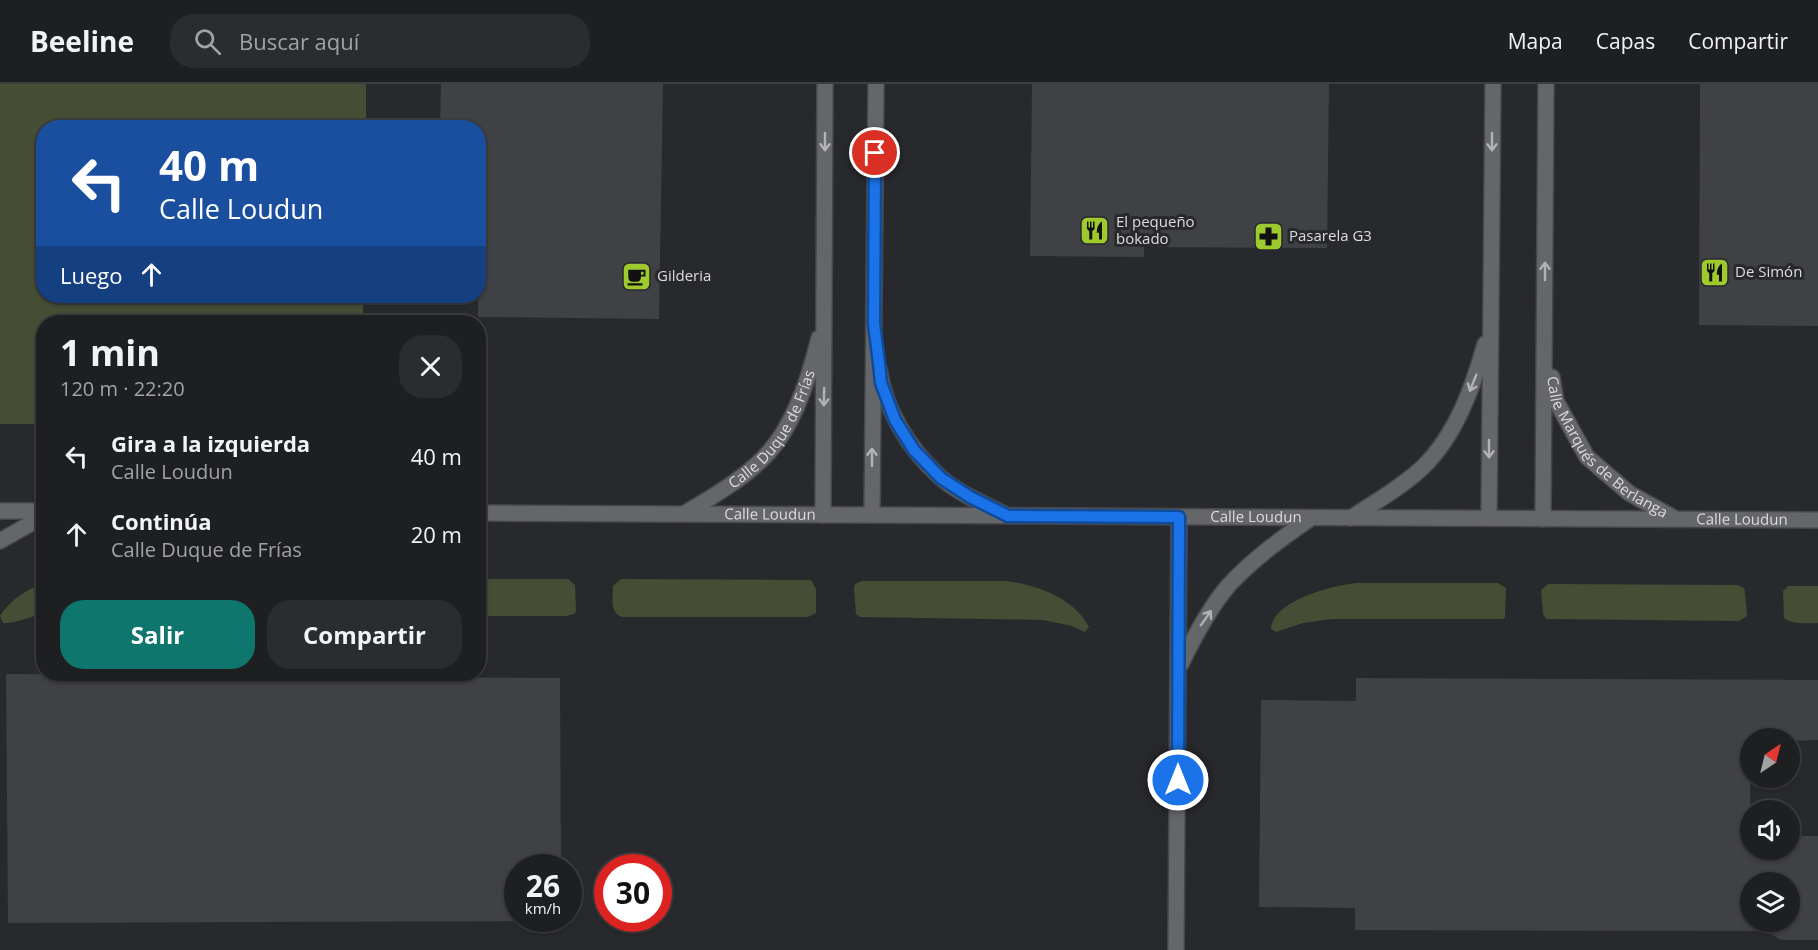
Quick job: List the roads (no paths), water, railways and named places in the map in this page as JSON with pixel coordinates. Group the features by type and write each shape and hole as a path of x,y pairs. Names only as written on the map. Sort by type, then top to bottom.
{"street":[{"name":"Calle Duque de Frías","path":"823,515 825,84"},
{"path":"872,515 876,84"},
{"path":"1489,518 1492,84"},
{"name":"Calle Marqués de Berlanga","path":"1543,519 1546,84"},
{"name":"Calle Duque de Frías","path":"683,514 740,477 770,451 792,417 801,396 815,355 824,318"},
{"path":"874,324 881,383 895,420 914,450 941,478 970,497 1008,516"},
{"path":"1351,518 1394,490 1424,466 1446,438 1462,411 1478,369 1490,327"},
{"name":"Calle Marqués de Berlanga","path":"1545,329 1556,401 1587,457 1629,493 1676,519"},
{"path":"0,511 36,513"},
{"name":"Calle Loudun","path":"486,513 1818,520"},
{"path":"1176,950 1179,517"},
{"path":"0,541 36,518"},
{"path":"1178,669 1196,633 1229,586 1265,550 1311,518"}],"place":[{"name":"El pequeño bokado","path":"1095,231"},
{"name":"Pasarela G3","path":"1268,236"},
{"name":"De Simón","path":"1714,272"},
{"name":"Gilderia","path":"636,276"}]}
